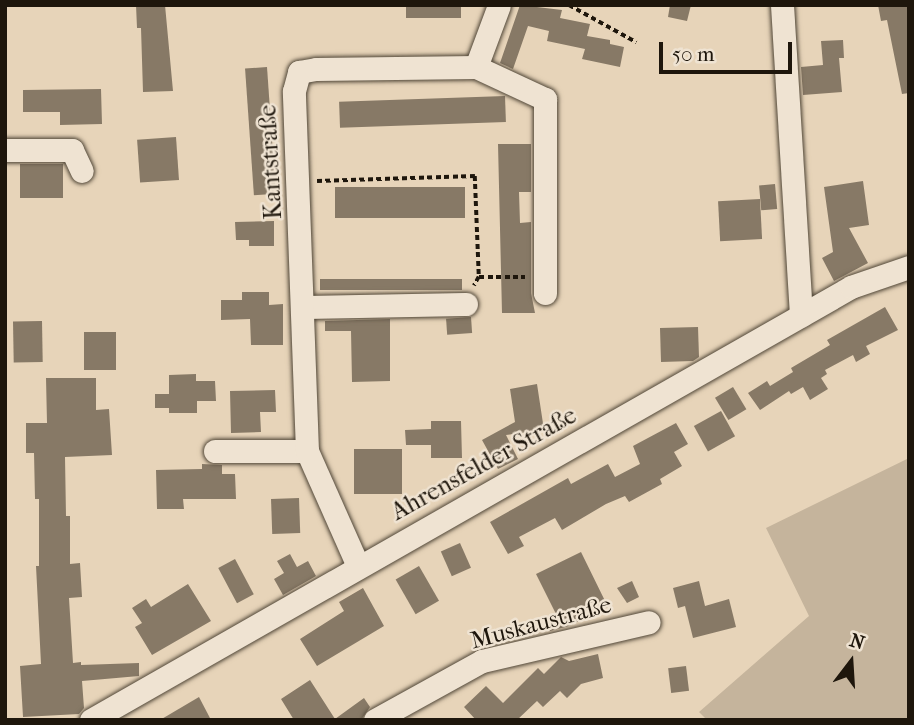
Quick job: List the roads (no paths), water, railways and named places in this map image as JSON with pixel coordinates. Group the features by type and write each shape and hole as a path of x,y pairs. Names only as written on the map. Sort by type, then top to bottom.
{"street":[{"path":"499,5 476,68 545,99 545,285"},
{"path":"782,5 802,315"},
{"name":"Kantstraße","path":"358,566 307,451 304,307 294,91 299,72 476,68"},
{"path":"5,150 72,150 82,171"},
{"name":"Ahrensfelder Straße","path":"91,720 851,287 909,267"},
{"path":"304,307 466,304"},
{"path":"215,451 307,451"},
{"name":"Muskaustraße","path":"375,720 482,661 649,622"}]}
